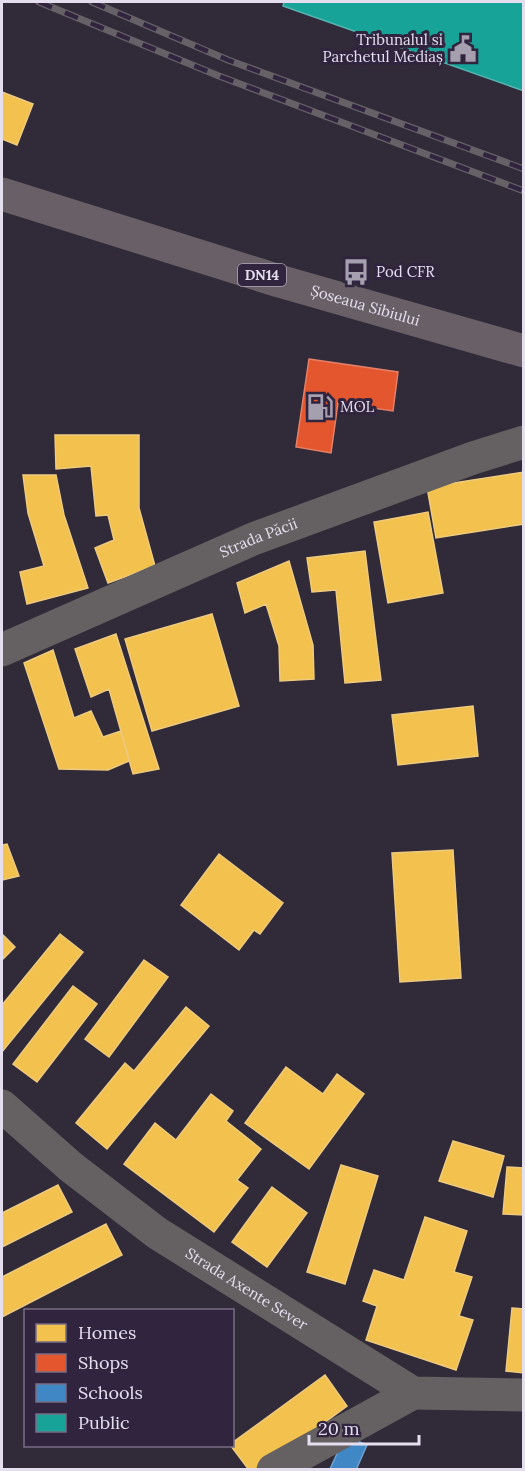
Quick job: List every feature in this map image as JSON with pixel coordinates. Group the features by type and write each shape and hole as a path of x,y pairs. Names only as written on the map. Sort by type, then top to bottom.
{"main road":[{"name":"Șoseaua Sibiului","path":"2,194 279,281 524,351"}],"street":[{"name":"Strada Păcii","path":"2,650 253,539 473,458 524,442"},
{"name":"Strada Axente Sever","path":"2,1106 71,1167 157,1233 413,1393"},
{"path":"273,1470 413,1393 524,1395"}],"building: Homes":[{"path":"2,92 33,104 17,145 2,139"},
{"path":"55,435 139,435 139,508 155,566 108,583 95,548 114,540 108,515 96,516 91,466 56,469"},
{"path":"524,472 524,524 436,538 427,487"},
{"path":"23,475 56,475 64,515 88,588 27,604 20,572 44,566 28,513"},
{"path":"428,512 443,593 388,603 374,522"},
{"path":"365,551 381,680 345,683 336,590 312,592 307,558"},
{"path":"289,561 313,645 314,679 280,681 279,646 266,604 245,613 237,583"},
{"path":"212,614 239,706 152,731 125,639"},
{"path":"116,634 159,769 133,774 109,689 91,697 75,649"},
{"path":"53,650 74,718 91,711 103,737 121,731 129,761 108,770 59,769 24,663"},
{"path":"473,706 478,756 398,765 392,715"},
{"path":"7,844 19,876 2,880 2,845"},
{"path":"453,850 461,978 400,982 392,853"},
{"path":"219,854 283,903 260,934 254,930 239,950 181,905"},
{"path":"2,934 15,947 2,960"},
{"path":"60,934 83,952 2,1052 2,1005"},
{"path":"144,960 168,977 109,1057 85,1039"},
{"path":"73,986 97,1004 37,1082 13,1064"},
{"path":"186,1007 209,1026 107,1149 76,1123 125,1063 134,1071"},
{"path":"286,1067 323,1094 337,1074 364,1094 309,1169 245,1123"},
{"path":"211,1094 233,1111 226,1121 261,1149 237,1180 248,1188 214,1232 124,1164 155,1123 176,1140"},
{"path":"453,1141 504,1156 493,1197 439,1181"},
{"path":"341,1165 378,1176 345,1284 307,1272"},
{"path":"507,1167 524,1168 524,1215 503,1214"},
{"path":"58,1185 72,1212 2,1247 2,1213"},
{"path":"272,1187 307,1213 267,1267 232,1242"},
{"path":"425,1217 467,1231 454,1272 472,1277 459,1316 473,1320 456,1370 366,1340 377,1306 363,1301 374,1270 404,1280"},
{"path":"106,1224 122,1255 2,1317 2,1277"},
{"path":"512,1308 524,1309 524,1373 506,1371"},
{"path":"325,1375 347,1406 260,1470 249,1470 232,1447 234,1447 234,1442"}],"building: Shops":[{"name":"MOL","path":"309,359 398,372 393,411 338,403 331,453 296,447"}],"building: Schools":[{"path":"345,1436 367,1445 356,1470 330,1469"}],"building: Public":[{"name":"Tribunalul si Parchetul Mediaș","path":"284,2 524,2 524,91 283,6"}],"railway":[{"path":"39,2 219,76 524,191"},
{"path":"92,2 228,60 524,169"}],"place":[{"name":"Tribunalul si Parchetul Mediaș","path":"463,49"},
{"name":"Pod CFR","path":"356,272"},
{"name":"MOL","path":"320,407"}]}
